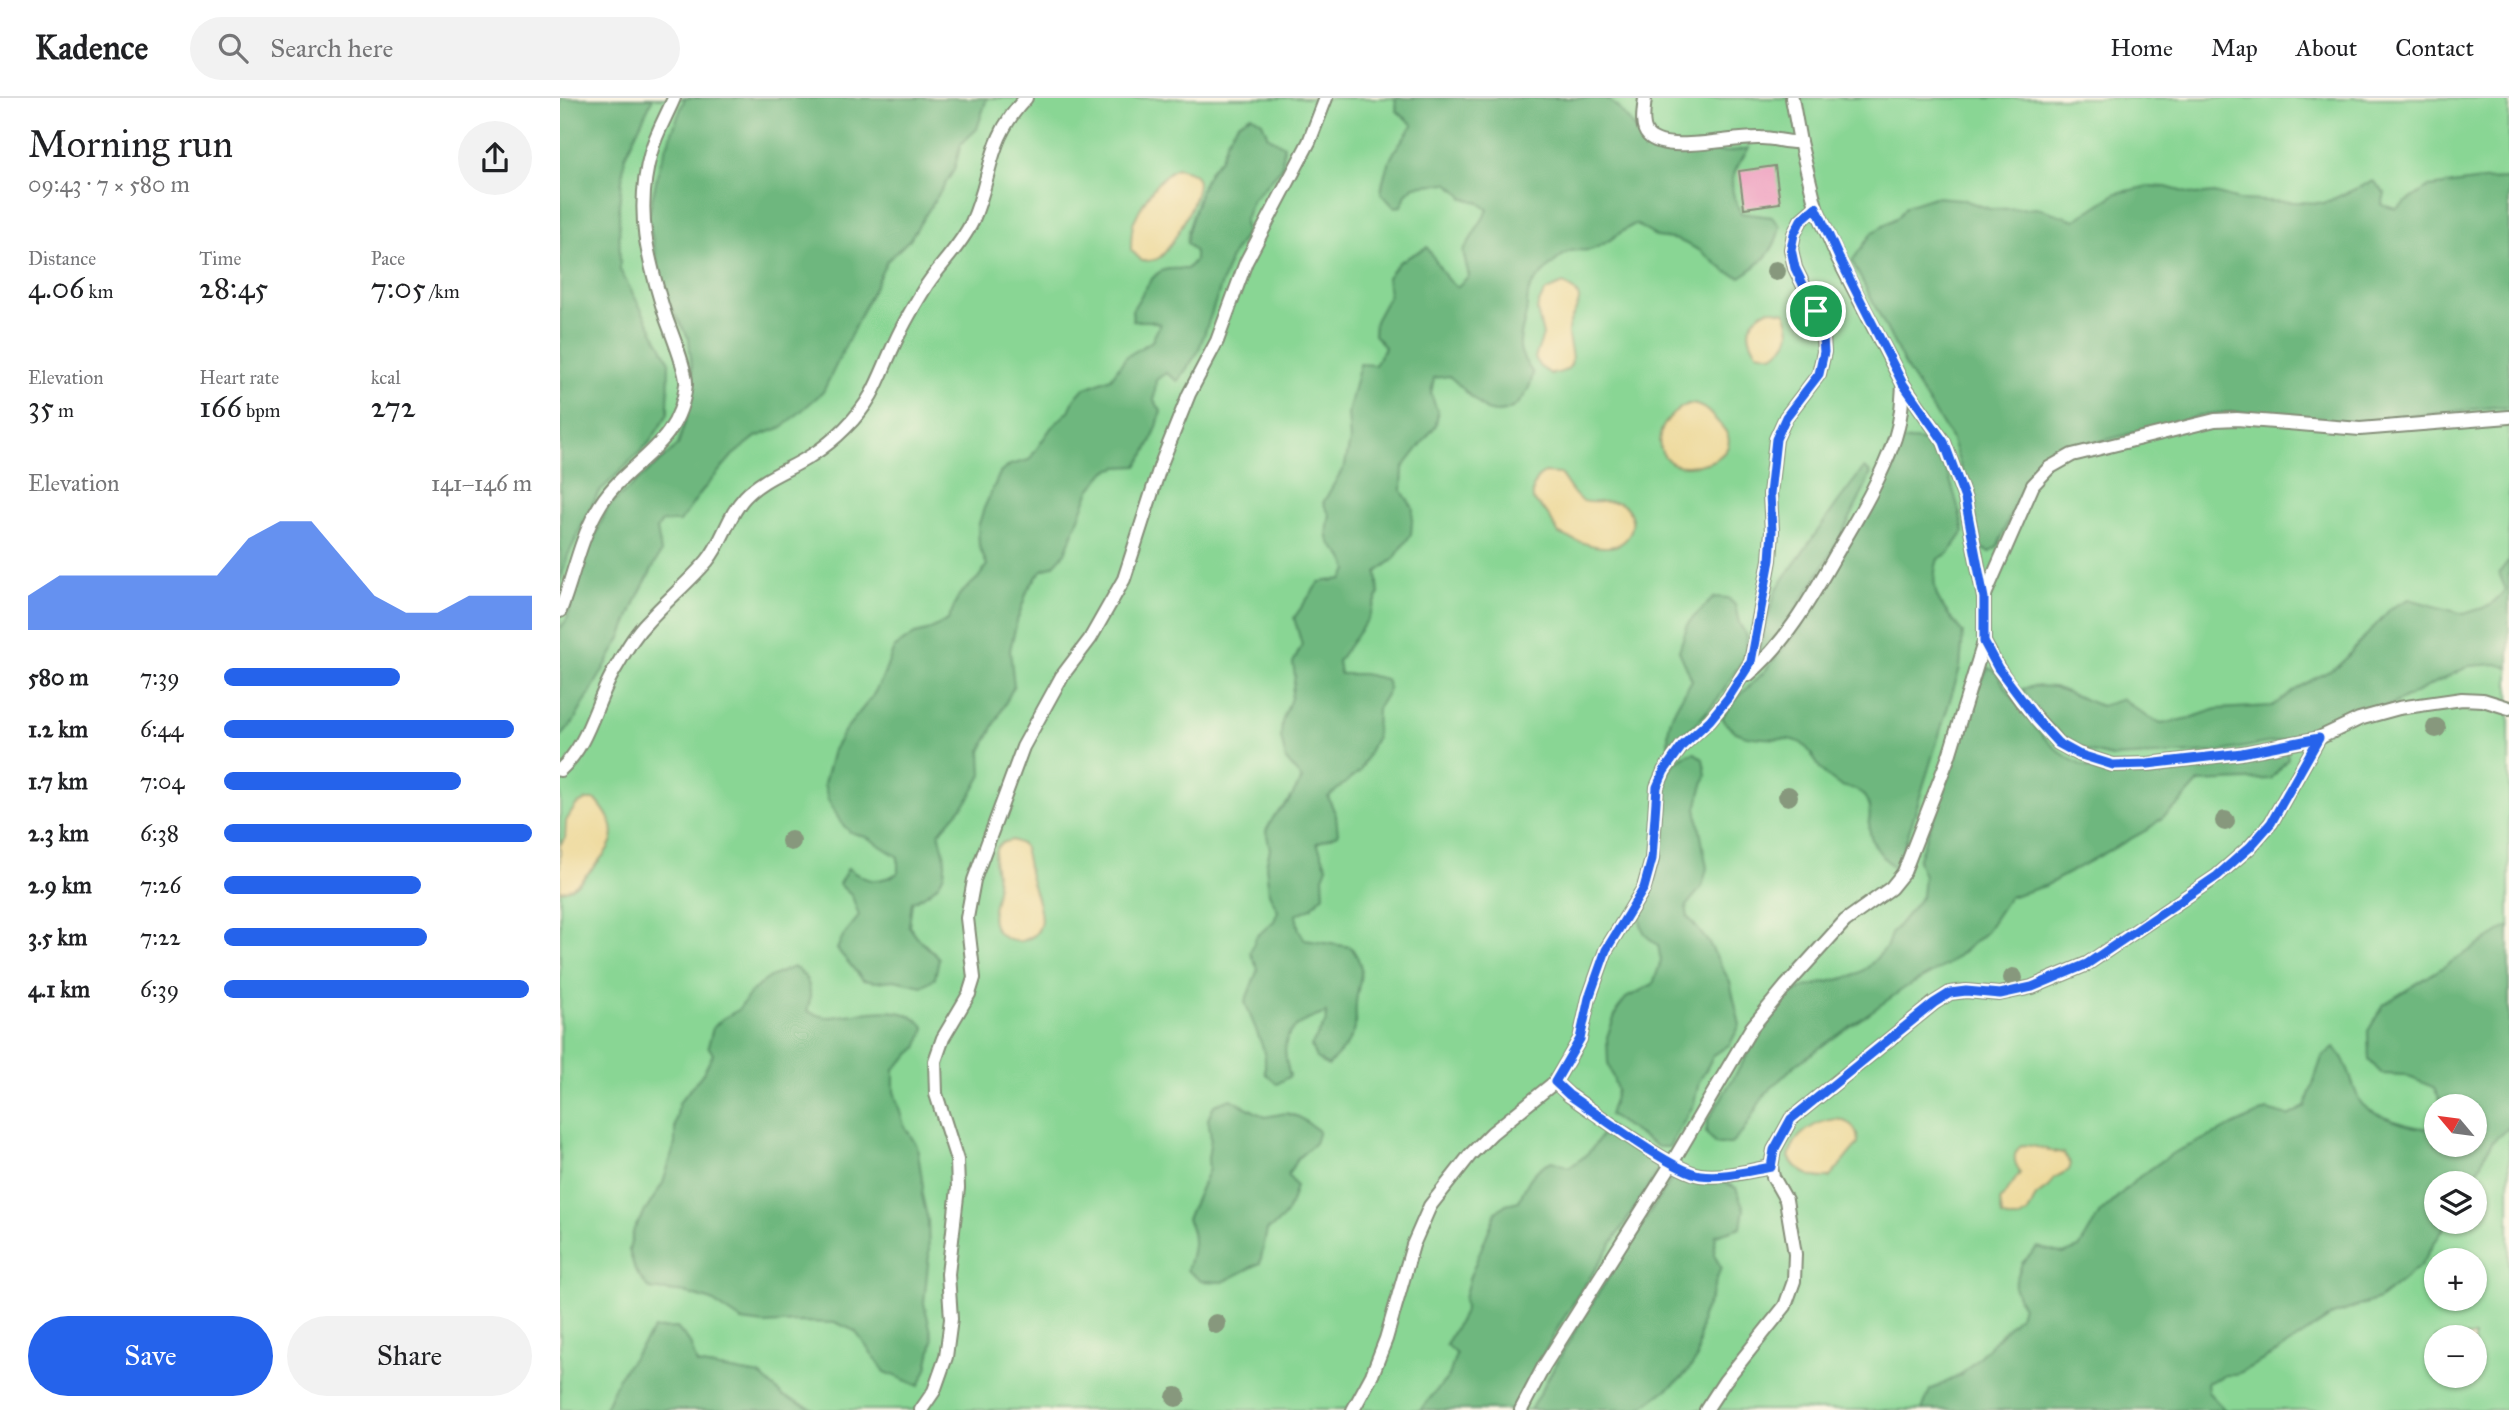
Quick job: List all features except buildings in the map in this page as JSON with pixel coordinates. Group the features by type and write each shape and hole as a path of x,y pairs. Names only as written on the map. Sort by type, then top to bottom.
{"lane":[{"path":"560,611 579,549 597,509 619,482 664,440 681,408 686,381 660,300 643,234 642,192 651,149 674,98"},
{"path":"560,770 570,761 590,728 606,684 629,645 647,621 710,558 744,498 765,480 813,455 864,407 883,376 892,347 923,289 957,248 972,223 1001,131 1014,110 1026,98"},
{"path":"921,1410 934,1391 947,1357 951,1319 948,1274 958,1188 957,1160 936,1094 935,1061 943,1038 969,994 974,978 967,918 974,880 1023,747 1062,676 1090,639 1124,579 1161,464 1189,394 1217,341 1246,262 1309,142 1326,98"},
{"path":"1645,98 1643,127 1648,136 1664,144 1762,138 1785,143 1800,142"},
{"path":"1521,1410 1544,1366 1672,1163 1752,1027 1845,921 1891,888 1904,872 1949,756 1984,642 1984,598 1965,499 1944,442 1903,384 1816,207 1792,98"},
{"path":"1353,1410 1372,1375 1386,1339 1413,1245 1430,1206 1469,1156 1492,1133 1555,1082 1580,1039 1589,998 1606,950 1644,888 1652,859 1657,787 1664,771 1682,746 1710,720 1751,662 1770,560 1770,494 1776,439 1786,417 1819,374 1824,352 1816,311 1795,268 1791,249 1801,220 1816,207"},
{"path":"1737,685 1764,661 1797,622 1862,509 1895,439 1901,415 1903,384"},
{"path":"1984,598 2033,485 2049,468 2072,455 2215,420 2237,419 2360,429 2509,417"},
{"path":"1984,642 1998,668 2058,743 2078,754 2113,765 2148,764 2242,753 2319,738 2359,719 2399,708 2462,699 2483,700 2509,708"},
{"path":"1706,1410 1725,1381 1785,1306 1794,1280 1796,1254 1786,1200 1773,1177 1771,1167 1774,1150 1791,1119 1950,993 1966,991 2000,994 2032,987 2087,964 2217,876 2250,847 2271,823 2319,738"},
{"path":"1555,1082 1569,1095 1672,1163 1698,1175 1725,1175 1771,1167"}],"green space":[{"path":"560,98 2509,98 2509,1410 560,1410"},
{"path":"560,98 653,98 625,156 619,205 620,270 669,360 668,414 649,443 598,493 568,555 560,582"},
{"path":"685,98 987,98 977,129 961,144 954,170 910,239 887,261 823,392 783,427 756,437 733,455 680,522 662,522 657,529 661,552 638,596 621,638 573,723 560,738 560,629 567,619 584,560 608,507 678,445 694,391 689,339 665,297 648,218 660,164"},
{"path":"1395,98 1606,98 1635,128 1640,138 1656,151 1729,152 1749,148 1733,179 1736,203 1741,213 1772,217 1780,226 1771,250 1755,267 1740,277 1727,272 1699,250 1678,240 1657,237 1635,224 1598,247 1571,251 1548,268 1529,291 1520,347 1533,373 1528,389 1519,403 1505,411 1487,410 1449,376 1434,378 1431,394 1438,413 1436,425 1403,468 1402,491 1413,508 1411,534 1394,559 1377,572 1379,594 1368,619 1338,661 1340,674 1363,674 1386,679 1389,690 1377,709 1376,738 1360,771 1328,797 1336,815 1338,834 1317,843 1327,867 1323,877 1324,895 1311,908 1296,915 1299,930 1305,940 1351,947 1360,963 1355,1028 1346,1045 1328,1066 1316,1058 1311,1046 1326,1022 1326,1013 1295,1028 1286,1041 1285,1051 1290,1076 1277,1084 1265,1073 1265,1053 1245,1002 1258,969 1250,953 1256,937 1274,921 1278,911 1269,893 1266,865 1270,849 1266,831 1302,779 1286,760 1281,737 1282,722 1291,698 1295,676 1293,663 1302,645 1294,618 1319,582 1342,579 1348,570 1340,554 1329,542 1330,515 1323,503 1345,465 1350,441 1348,413 1360,364 1375,365 1385,347 1374,335 1375,321 1389,295 1387,277 1399,262 1427,247 1447,279 1457,287 1469,276 1463,252 1488,210 1478,202 1463,198 1447,183 1414,186 1406,194 1402,206 1394,207 1381,193 1392,156 1413,125 1397,111"},
{"path":"1251,115 1262,122 1268,136 1284,146 1282,168 1252,200 1244,222 1246,233 1231,257 1198,352 1178,381 1166,373 1156,380 1154,400 1161,411 1146,453 1137,466 1106,471 1090,490 1065,553 1054,565 1041,571 1028,589 1010,650 1014,686 981,751 982,775 969,799 939,833 945,857 944,875 933,889 912,902 909,926 939,958 935,978 922,986 894,980 863,980 837,949 843,936 859,916 852,896 839,884 848,868 866,879 891,877 898,873 898,857 868,838 850,832 841,823 828,800 824,784 833,750 845,730 872,697 894,648 915,634 948,620 959,595 978,578 987,565 979,546 978,527 1000,473 1010,465 1029,460 1051,428 1069,411 1083,389 1111,378 1126,357 1152,341 1160,324 1133,321 1132,310 1150,281 1159,272 1187,269 1195,260 1195,252 1187,243 1188,231 1203,184 1221,158 1227,140 1238,123"},
{"path":"2509,179 2509,408 2494,407 2347,423 2236,412 2209,414 2066,450 2044,462 2023,485 1998,546 1990,552 1980,548 1970,494 1951,438 1908,371 1852,261 1872,233 1899,216 1906,206 1934,197 1961,199 1990,209 2038,208 2075,220 2117,193 2149,186 2166,187 2195,195 2214,193 2239,200 2324,203 2373,181 2385,193 2382,205 2396,209 2429,187"},
{"path":"1902,440 1922,441 1934,447 1944,463 1952,487 1964,532 1949,553 1938,559 1934,582 1938,599 1963,633 1960,668 1902,854 1894,868 1879,852 1871,838 1869,806 1861,793 1828,777 1801,743 1738,733 1729,727 1722,717 1800,628 1871,504"},
{"path":"1864,468 1871,473 1835,546 1792,615 1760,658 1758,651 1776,590"},
{"path":"2509,560 2509,668 2498,664 2469,666 2393,704 2339,718 2321,733 2218,752 2112,757 2087,751 2066,739 2042,718 2022,689 2034,686 2054,687 2101,706 2123,699 2161,724 2217,709 2272,706 2304,684 2339,666 2391,608 2409,599 2464,614 2489,606 2506,590 2499,573"},
{"path":"1714,597 1728,598 1735,605 1739,623 1747,636 1746,655 1720,696 1698,722 1669,747 1671,720 1692,680 1679,651 1688,623"},
{"path":"1988,668 1994,670 2026,716 2052,745 2082,765 2100,771 2122,772 2287,751 2288,759 2271,779 2199,782 2178,805 2147,830 2045,886 2009,897 1985,933 1947,965 1906,987 1794,1066 1764,1095 1743,1132 1731,1144 1715,1144 1706,1133 1708,1120 1763,1029 1789,995 1805,987 1854,976 1868,967 1886,948 1891,934 1922,896 1924,876 1918,861 1980,682"},
{"path":"1695,753 1703,759 1706,775 1696,808 1707,868 1702,887 1686,906 1688,917 1709,943 1730,982 1740,1025 1730,1044 1714,1055 1699,1082 1694,1104 1669,1147 1658,1147 1609,1115 1617,1090 1608,1063 1607,1037 1617,1010 1626,998 1653,984 1661,961 1658,945 1642,929 1641,911 1657,874 1660,803 1664,785 1670,770 1680,759"},
{"path":"2509,926 2509,1127 2492,1142 2487,1152 2487,1094 2437,1094 2433,1087 2404,1075 2382,1074 2369,1060 2368,1031 2384,1004"},
{"path":"793,967 804,975 809,986 807,1011 828,1017 893,1012 916,1019 925,1028 917,1048 894,1069 894,1091 904,1125 917,1146 922,1195 928,1221 929,1255 924,1303 933,1340 927,1369 919,1386 885,1372 855,1331 837,1323 764,1324 742,1321 712,1301 686,1293 649,1289 635,1270 629,1250 634,1229 663,1183 675,1144 679,1103 704,1072 713,1054 708,1046 713,1028 738,1010 752,991 770,977"},
{"path":"2334,1047 2343,1059 2365,1107 2383,1117 2424,1128 2424,1157 2484,1157 2477,1171 2424,1171 2424,1234 2440,1234 2431,1248 2424,1248 2424,1260 2420,1266 2379,1299 2333,1315 2276,1353 2236,1375 2226,1375 2207,1383 2208,1392 2225,1410 1922,1410 1930,1390 1961,1375 2019,1316 2022,1306 2014,1287 2022,1263 2038,1247 2063,1254 2079,1248 2100,1213 2139,1177 2173,1153 2267,1110 2288,1116 2305,1107 2322,1057"},
{"path":"1231,1099 1265,1117 1286,1113 1299,1117 1319,1131 1315,1143 1297,1159 1288,1175 1296,1186 1292,1201 1284,1217 1267,1230 1260,1263 1223,1282 1201,1281 1187,1270 1193,1244 1187,1219 1209,1169 1211,1138 1208,1119 1214,1105"},
{"path":"1606,1125 1663,1164 1560,1324 1513,1410 1420,1410 1449,1376 1456,1354 1446,1345 1465,1310 1464,1299 1469,1279 1496,1212 1506,1204 1519,1201 1531,1177 1545,1164 1552,1161 1569,1167 1582,1159"},
{"path":"1674,1175 1698,1182 1725,1182 1736,1188 1744,1209 1741,1227 1716,1235 1714,1255 1721,1267 1702,1316 1697,1359 1683,1377 1639,1410 1530,1410 1580,1322"},
{"path":"677,1328 690,1343 697,1364 760,1375 783,1396 816,1410 604,1410 620,1375 654,1329"}],"sand":[{"path":"1177,168 1191,172 1197,178 1198,185 1191,207 1164,253 1155,260 1142,261 1131,250 1134,221 1146,198 1158,183"},
{"path":"1563,284 1573,289 1579,300 1568,331 1572,358 1568,369 1551,374 1539,366 1535,358 1543,335 1537,311 1546,291"},
{"path":"1769,309 1785,312 1790,331 1784,346 1773,355 1757,352 1749,332 1756,317"},
{"path":"1688,404 1700,406 1709,413 1726,432 1728,445 1717,458 1707,463 1676,465 1663,453 1660,437 1667,421"},
{"path":"1545,473 1560,474 1581,500 1617,502 1623,505 1629,510 1632,519 1629,535 1623,542 1606,547 1586,544 1559,534 1547,513 1533,500 1534,484"},
{"path":"586,800 596,800 610,820 613,836 606,852 584,877 573,887 560,891 560,845 565,838 566,821 576,805"},
{"path":"1012,840 1023,845 1041,913 1038,931 1032,937 1021,941 1002,936 993,921 997,884 995,851 1001,844"},
{"path":"1838,1119 1853,1127 1858,1144 1829,1178 1811,1176 1792,1162 1789,1157 1791,1149 1801,1135 1814,1125"},
{"path":"2022,1145 2063,1153 2071,1164 2069,1170 2054,1178 2048,1187 2036,1196 2028,1213 2018,1219 2010,1219 2002,1216 2000,1201 2020,1173 2015,1158"}],"route":[{"path":"1816,207 1903,384 1944,442 1965,499 1984,598 1984,642 2021,701 2058,743 2078,754 2113,765 2148,764 2242,753 2319,738 2271,823 2250,847 2217,876 2087,964 2032,987 2000,994 1966,991 1950,993 1791,1119 1774,1150 1771,1167 1725,1175 1698,1175 1672,1163 1569,1095 1555,1082 1580,1039 1589,998 1606,950 1644,888 1652,859 1657,787 1664,771 1682,746 1710,720 1728,698 1751,662 1770,560 1770,494 1776,439 1786,417 1819,374 1824,352 1816,311 1795,268 1791,249 1801,220 1816,207"}]}
